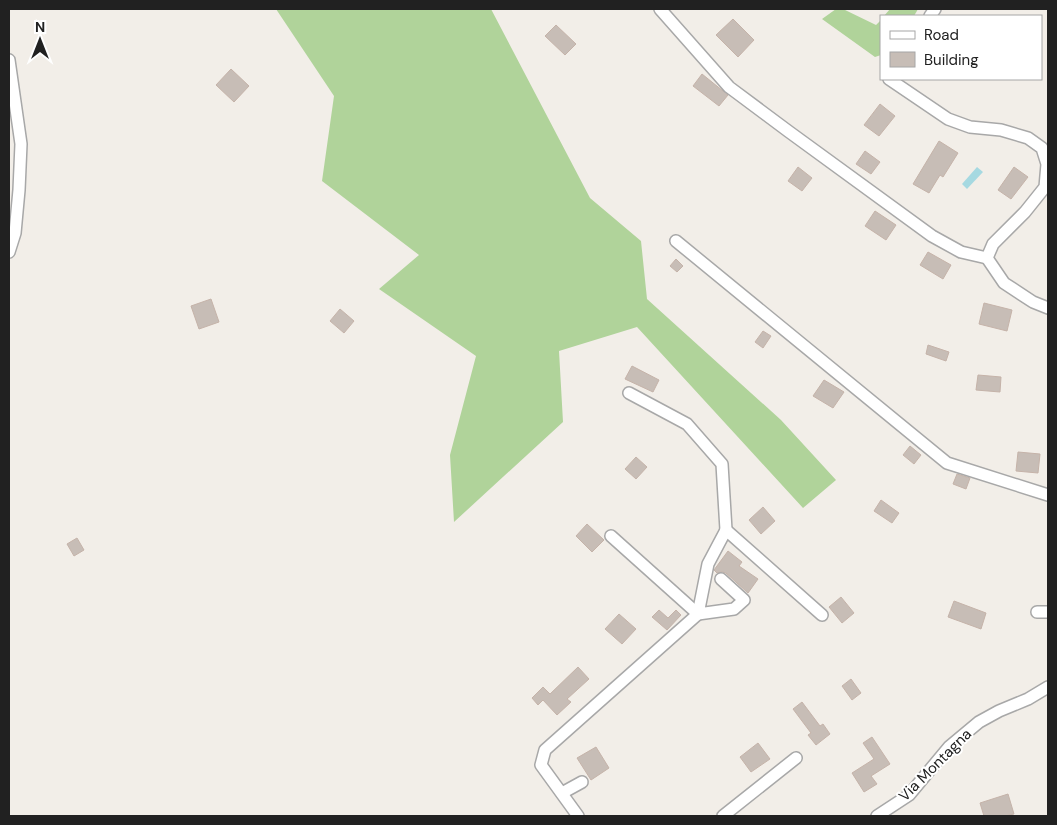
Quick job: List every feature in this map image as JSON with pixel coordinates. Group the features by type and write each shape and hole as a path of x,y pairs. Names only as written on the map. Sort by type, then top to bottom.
{"street":[{"path":"660,9 729,86 932,236 961,252 988,258 1004,283 1033,302 1048,308"},
{"path":"9,60 22,144 14,233 9,252"},
{"path":"890,80 948,119 970,127 1001,130 1028,138 1042,148 1047,164 1045,187 1026,212 993,244 988,258"},
{"path":"676,241 948,464 1048,495"},
{"path":"629,393 687,424 722,464 726,530 708,564 698,614"},
{"path":"726,530 822,615"},
{"path":"612,536 698,614"},
{"path":"578,816 541,765 545,750 698,614 734,609 744,600 721,579"},
{"name":"Via Montagna","path":"877,816 909,795 949,747 979,722 1028,699 1048,687"},
{"path":"722,816 796,758"},
{"path":"562,793 582,782"}],"green space":[{"path":"276,9 491,9 590,198 641,241 647,299 781,420 836,480 803,508 637,327 559,351 563,422 454,522 450,455 476,356 379,289 419,255 322,181 334,96"},
{"path":"836,9 843,9 876,25 880,21 880,55 875,57 822,19"},
{"path":"890,9 918,9 915,15 885,15"}],"water":[{"path":"977,167 983,172 967,189 962,184"}],"building":[{"path":"733,19 754,40 738,57 716,35"},
{"path":"556,25 576,44 565,55 545,36"},
{"path":"231,69 249,86 234,102 216,85"},
{"path":"702,74 728,95 719,106 693,86"},
{"path":"880,104 895,116 879,136 864,125"},
{"path":"939,141 958,153 943,177 940,175 929,193 913,184"},
{"path":"865,151 880,162 871,174 856,164"},
{"path":"798,167 812,178 802,191 788,181"},
{"path":"1014,167 1028,177 1011,199 998,190"},
{"path":"875,211 896,225 886,240 865,226"},
{"path":"928,252 951,265 943,279 920,265"},
{"path":"676,259 683,266 677,272 670,266"},
{"path":"211,299 219,322 199,329 191,306"},
{"path":"984,303 1012,310 1007,331 979,324"},
{"path":"340,309 354,321 344,333 330,321"},
{"path":"763,331 771,336 763,348 755,342"},
{"path":"928,345 949,352 946,361 926,354"},
{"path":"632,366 659,380 653,392 625,379"},
{"path":"978,375 1001,377 1000,392 976,390"},
{"path":"824,380 844,392 833,408 813,396"},
{"path":"910,446 921,455 914,464 903,455"},
{"path":"1018,452 1040,454 1038,473 1016,471"},
{"path":"636,457 647,467 636,479 625,469"},
{"path":"957,474 970,478 966,489 953,484"},
{"path":"881,500 899,513 892,523 874,511"},
{"path":"763,507 775,521 761,534 749,520"},
{"path":"587,524 604,540 592,552 576,536"},
{"path":"77,538 84,550 74,556 67,544"},
{"path":"728,551 742,562 739,566 758,579 748,593 726,573 717,573 714,570"},
{"path":"841,597 854,613 842,623 829,607"},
{"path":"954,601 986,613 981,629 948,617"},
{"path":"659,610 668,618 676,610 681,615 667,630 652,617"},
{"path":"619,614 636,629 622,644 605,629"},
{"path":"578,667 589,679 567,699 571,702 557,715 543,700 538,705 532,698 543,687 550,694"},
{"path":"851,679 861,693 852,700 842,686"},
{"path":"802,702 820,726 823,724 830,734 816,745 808,735 811,733 793,709"},
{"path":"872,737 890,764 871,776 877,784 864,792 852,773 874,759 863,743"},
{"path":"758,743 770,759 751,772 740,757"},
{"path":"596,747 609,768 591,780 577,758"},
{"path":"1008,794 1014,814 984,816 980,803"}]}
